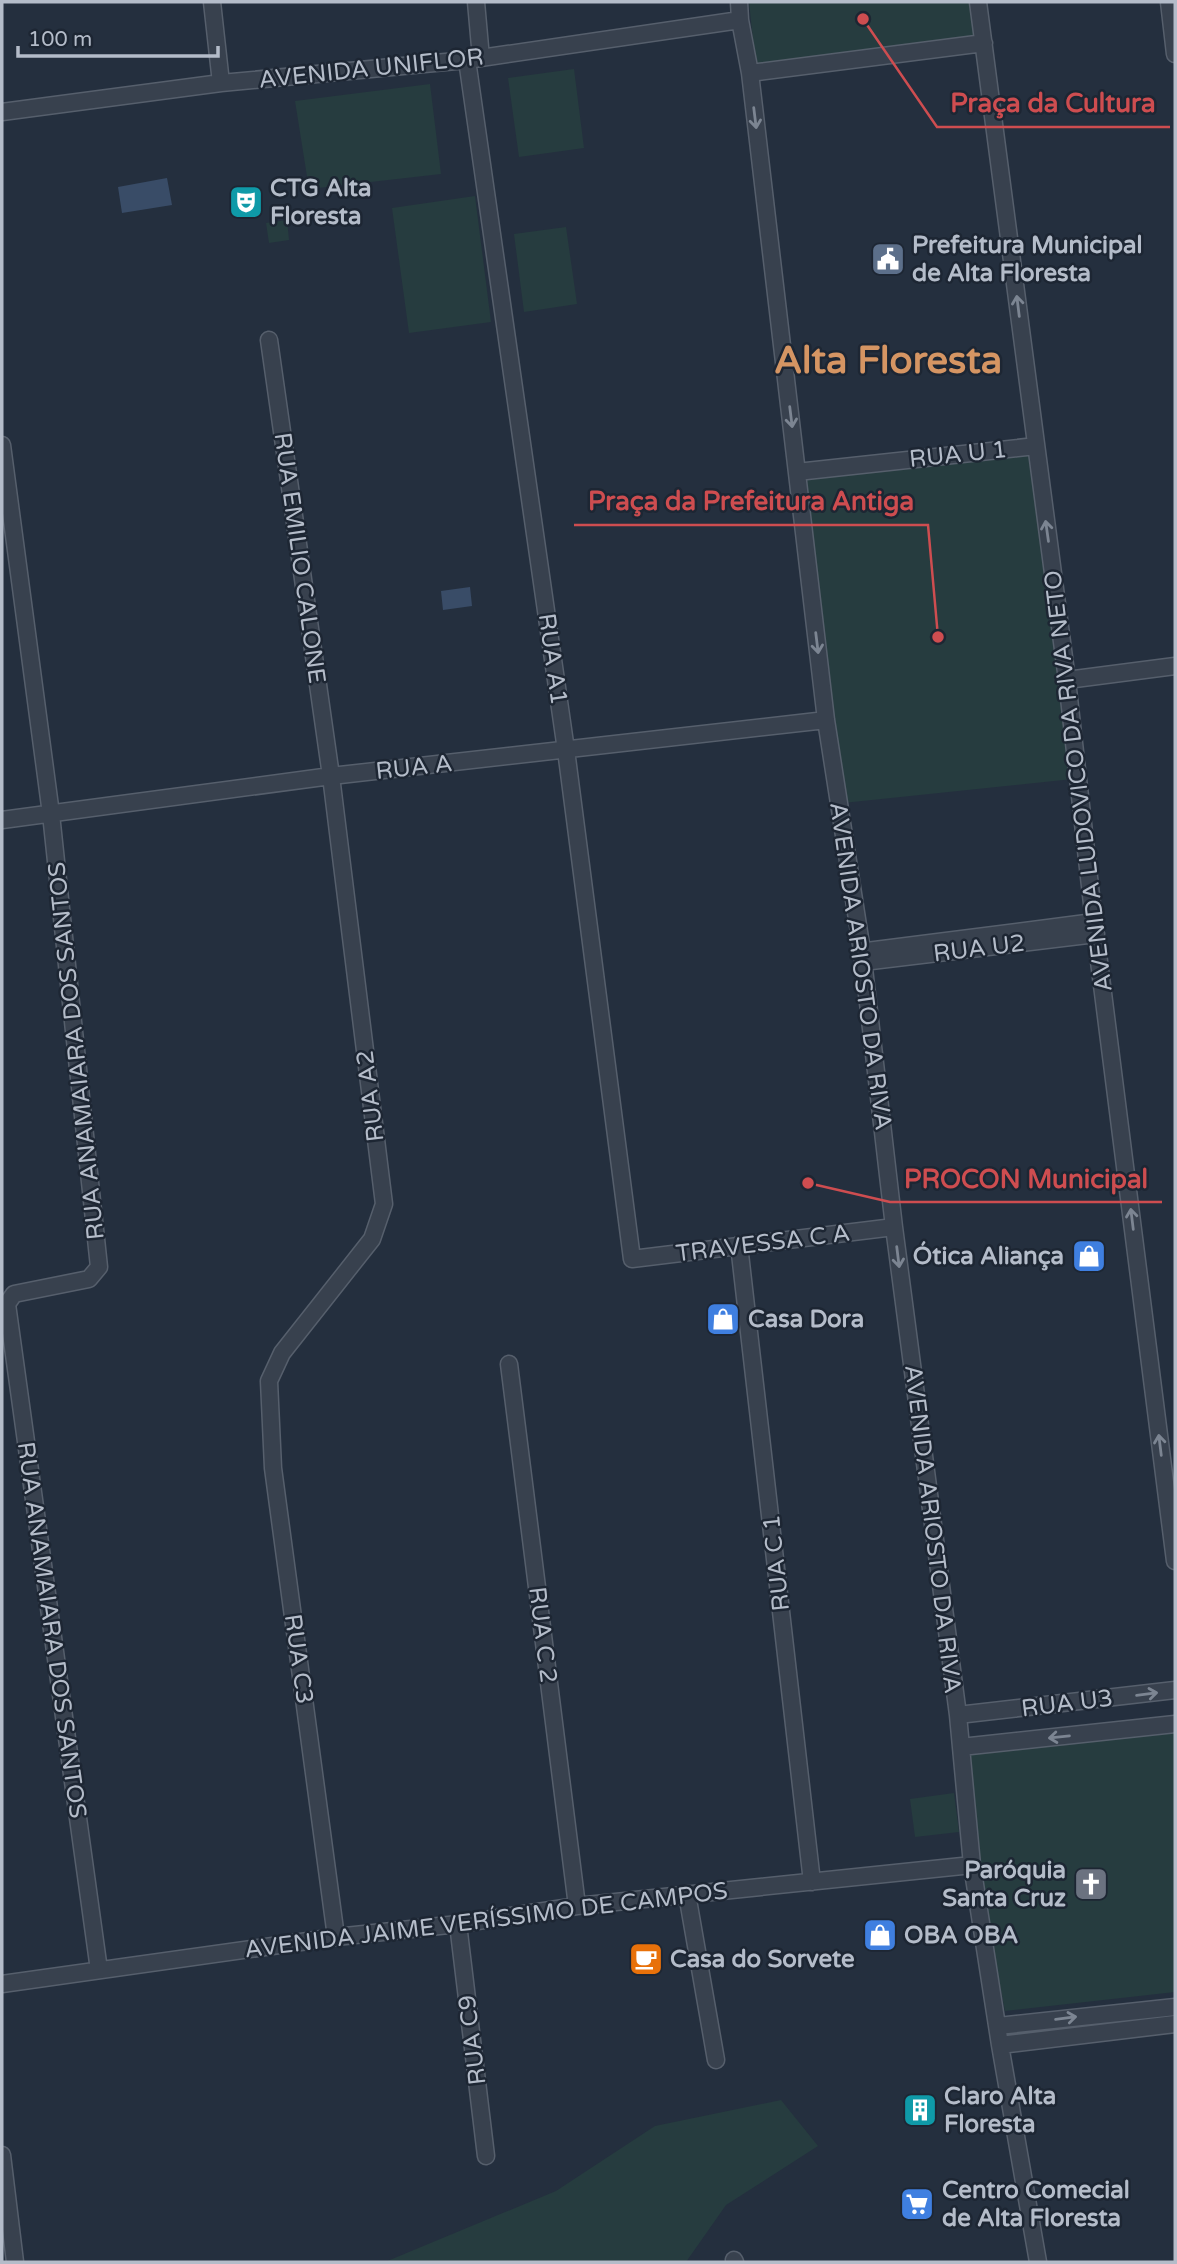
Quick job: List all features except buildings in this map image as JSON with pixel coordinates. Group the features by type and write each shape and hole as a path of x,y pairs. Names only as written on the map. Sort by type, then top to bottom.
{"street":[{"path":"212,2 221,83"},
{"name":"RUA A1","path":"476,2 474,59 632,1259"},
{"name":"AVENIDA ARIOSTO DA RIVA","path":"739,2 750,73 827,720 863,957 894,1227 958,1715 972,1865 1038,2262"},
{"name":"AVENIDA LUDOVICO DA RIVA NETO","path":"978,2 1067,680 1095,928 1175,1561"},
{"path":"1168,2 1175,54"},
{"name":"AVENIDA UNIFLOR","path":"2,112 221,83 474,59 740,20"},
{"path":"750,73 984,43"},
{"name":"RUA EMILIO CALONE","path":"269,340 331,776"},
{"name":"RUA ANAMAIARA DOS SANTOS","path":"2,445 51,814 99,1266 89,1279 14,1294 7,1304 99,1970"},
{"name":"RUA U 1","path":"797,472 1036,446"},
{"path":"1067,680 1175,666"},
{"name":"RUA A","path":"2,820 331,776 827,720"},
{"name":"RUA A2","path":"269,1381 282,1353 372,1239 384,1204 331,776"},
{"name":"RUA U2","path":"863,957 1095,928"},
{"name":"TRAVESSA C A","path":"632,1259 894,1227"},
{"name":"RUA C 1","path":"740,1245 812,1882"},
{"name":"RUA C 2","path":"509,1364 576,1906"},
{"name":"RUA C3","path":"269,1381 273,1468 336,1937"},
{"name":"RUA U3","path":"958,1715 1175,1690"},
{"name":"RUA U3","path":"961,1747 1175,1724"},
{"name":"AVENIDA JAIME VERÍSSIMO DE CAMPOS","path":"2,1984 576,1906 972,1865"},
{"path":"687,1894 716,2060"},
{"name":"RUA C9","path":"458,1924 486,2156"},
{"path":"998,2026 1175,2007"},
{"path":"1111,2012 1111,2031"},
{"path":"1000,2045 1175,2024"},
{"path":"2,2155 15,2262"}],"green space":[{"path":"749,2 973,2 978,35 756,68"},
{"path":"574,69 584,148 519,157 508,78"},
{"path":"430,84 441,174 309,189 295,101"},
{"path":"475,196 491,322 409,333 392,208"},
{"path":"287,220 289,240 269,243 266,223"},
{"path":"566,227 577,304 524,312 514,234"},
{"path":"1031,452 1073,779 843,803 802,477"},
{"path":"1175,1731 1175,1992 1005,2011 975,1860 968,1754"},
{"path":"954,1793 959,1832 915,1837 910,1799"},
{"path":"781,2100 818,2146 726,2205 686,2262 385,2262 556,2191 655,2126"}],"water":[{"path":"167,178 172,205 122,213 118,187"},
{"path":"470,587 472,606 443,610 441,591"}],"place":[{"name":"Praça da Cultura","path":"863,19"},
{"name":"CTG Alta Floresta","path":"246,202"},
{"name":"Prefeitura Municipal de Alta Floresta","path":"888,259"},
{"name":"Praça da Prefeitura Antiga","path":"938,637"},
{"name":"PROCON Municipal","path":"808,1183"},
{"name":"Ótica Aliança","path":"1089,1256"},
{"name":"Casa Dora","path":"723,1319"},
{"name":"Paróquia Santa Cruz","path":"1091,1884"},
{"name":"OBA OBA","path":"880,1935"},
{"name":"Casa do Sorvete","path":"646,1959"},
{"name":"Claro Alta Floresta","path":"920,2110"},
{"name":"Centro Comecial de Alta Floresta","path":"917,2204"}],"district":[{"name":"Alta Floresta","path":"888,360"}]}
